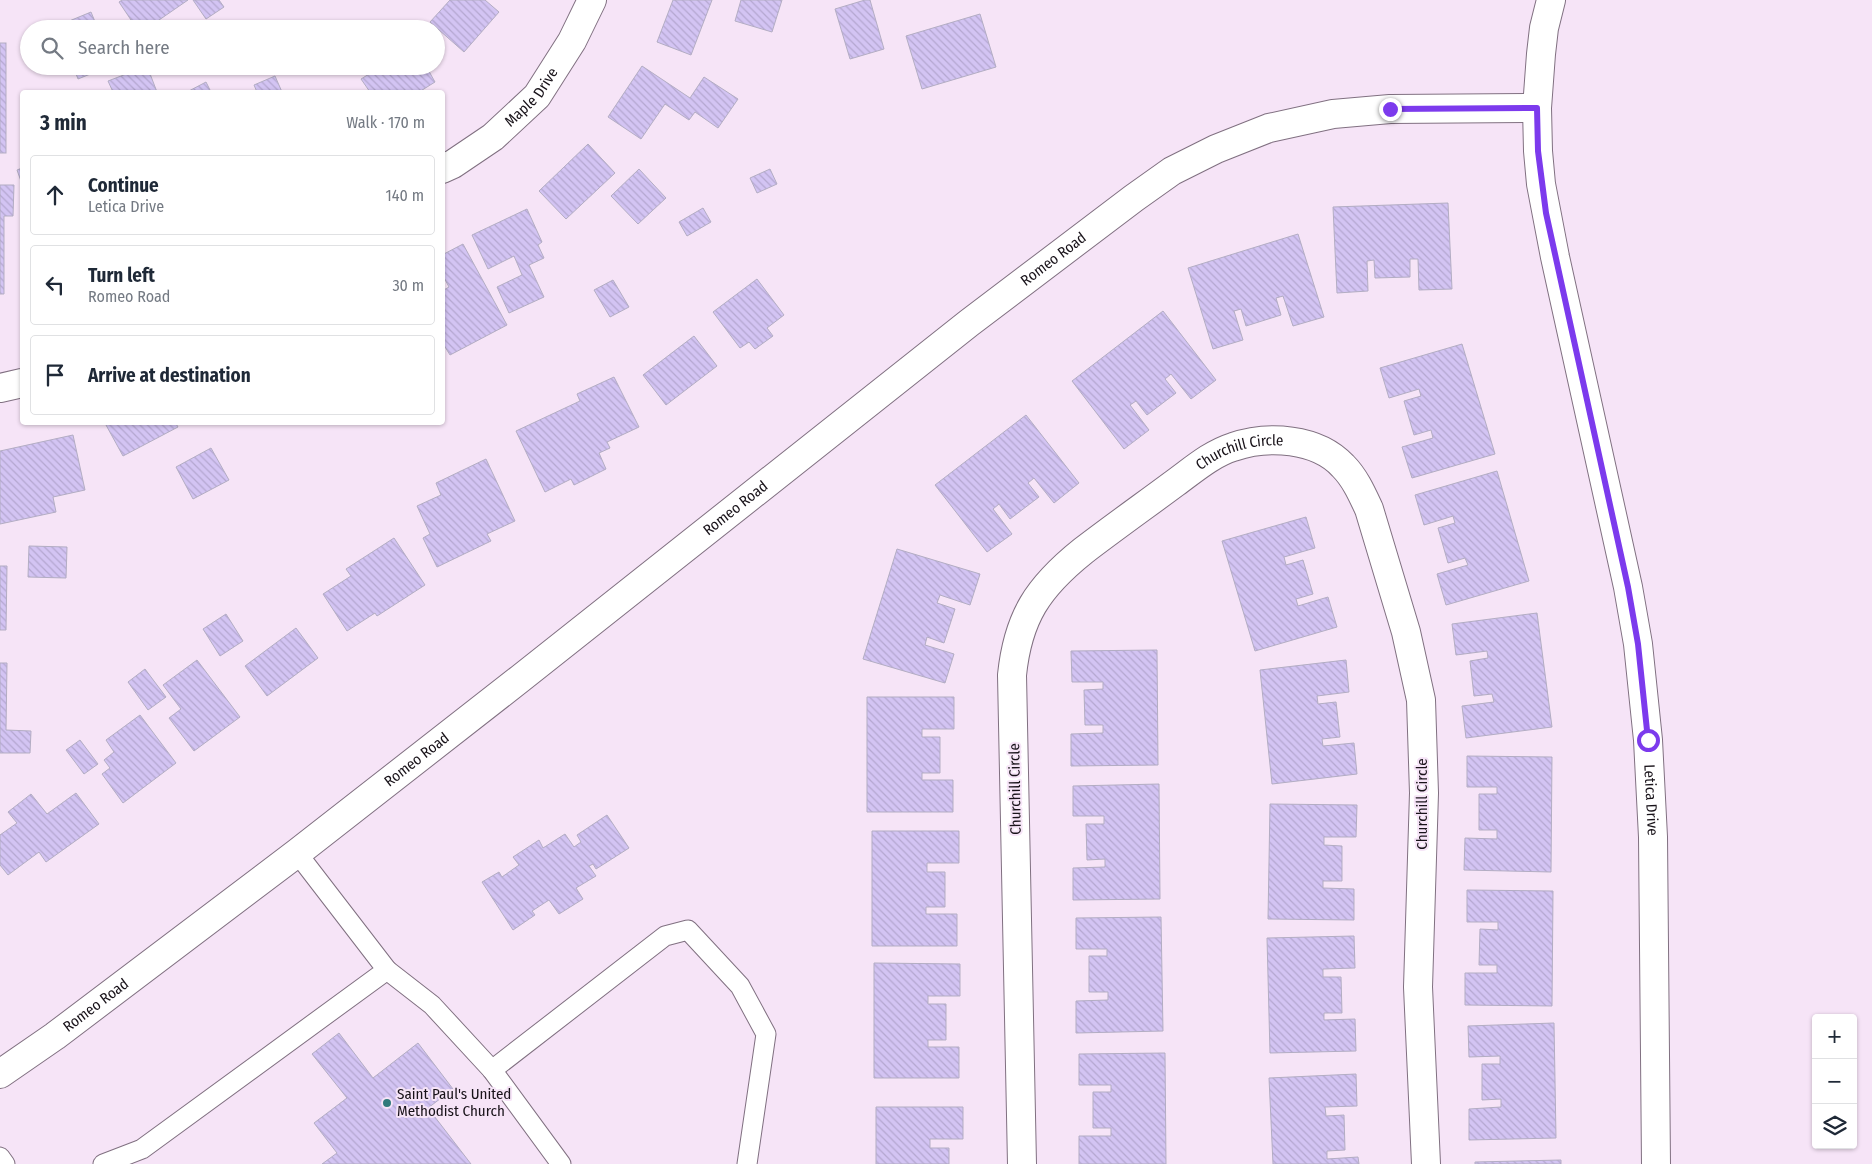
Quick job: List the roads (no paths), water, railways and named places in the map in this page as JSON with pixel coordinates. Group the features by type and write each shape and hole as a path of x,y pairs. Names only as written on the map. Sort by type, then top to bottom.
{"street":[{"name":"Maple Drive","path":"445,168 493,136 537,96 572,41 592,0"},
{"name":"Letica Drive","path":"1552,0 1544,28 1537,108 1538,151 1546,213 1616,530 1638,644 1648,740 1652,837 1656,1164"},
{"name":"Romeo Road","path":"3,1066 55,1036 296,853 521,678 969,323 1134,198 1172,172 1216,149 1269,128 1333,114 1390,109 1537,108"},
{"path":"0,388 20,383"},
{"name":"Churchill Circle","path":"1022,1164 1012,675 1019,633 1034,601 1064,566 1082,551 1206,460 1231,448 1267,440 1293,442 1320,449 1343,466 1360,490 1369,508 1406,632 1421,700 1424,793 1418,988 1426,1164"}],"lane":[{"path":"296,853 387,970 432,1005 492,1070 561,1164"},
{"path":"492,1070 664,936 688,930 740,986 766,1034 747,1164"},
{"path":"103,1164 142,1149 387,970"},
{"path":"0,1157 5,1164"}],"place":[{"name":"Saint Paul's United Methodist Church","path":"387,1103"}]}
